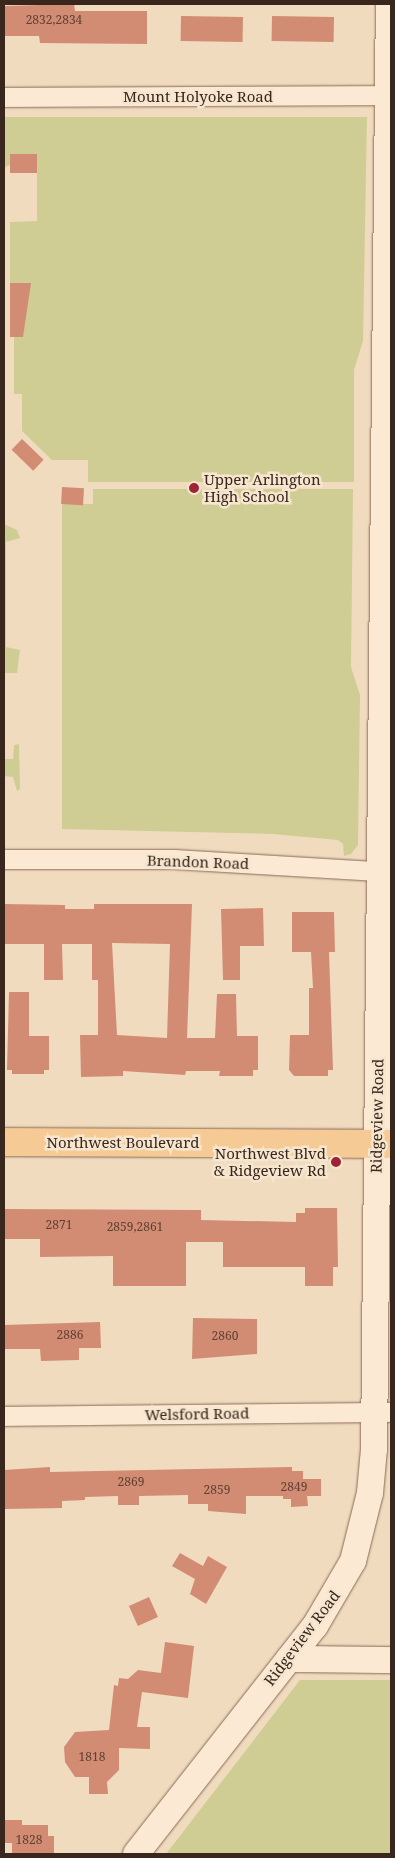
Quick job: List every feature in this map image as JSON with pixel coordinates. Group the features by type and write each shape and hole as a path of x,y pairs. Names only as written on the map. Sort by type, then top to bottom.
{"main road":[{"name":"Northwest Boulevard","path":"4,1142 384,1144"}],"street":[{"name":"Ridgeview Road","path":"136,1854 315,1626 353,1560 370,1493 382,1412 389,4"},
{"name":"Mount Holyoke Road","path":"4,97 390,96"},
{"name":"Brandon Road","path":"4,859 174,859 385,872"},
{"name":"Welsford Road","path":"4,1416 382,1412"},
{"path":"289,1659 391,1660"}],"shaded area":[{"path":"5,117 367,117 363,341 354,370 354,482 88,482 88,460 52,460 22,431 22,394 14,394 14,337 10,337 10,222 37,221 37,155 5,167"},
{"path":"93,489 353,489 351,667 360,695 358,845 351,854 344,856 343,844 338,840 273,834 62,829 62,504 93,504"},
{"path":"4,524 17,530 20,538 6,542 6,647 20,650 17,673 4,673"},
{"path":"19,744 20,789 17,791 13,777 4,776 4,759 13,759 14,745"},
{"path":"300,1680 391,1680 391,1854 166,1854"}],"building":[{"path":"74,4 75,11 147,11 147,44 40,43 39,36 4,36 4,6"},
{"path":"181,16 243,17 243,42 181,41"},
{"path":"272,16 334,17 334,42 272,41"},
{"path":"10,154 37,154 37,173 10,173"},
{"path":"10,283 31,283 23,337 10,337"},
{"path":"22,439 44,460 33,471 12,450"},
{"path":"62,487 84,488 83,505 61,504"},
{"path":"4,904 65,905 65,909 94,909 94,904 192,904 187,1038 215,1038 217,994 236,994 237,1036 258,1036 258,1070 253,1070 253,1076 219,1076 220,1071 186,1071 185,1075 123,1071 123,1076 81,1077 80,1035 98,1035 98,980 92,980 92,944 62,944 63,980 44,980 44,944 4,944","holes":["112,943 170,944 167,1038 117,1035"]},
{"path":"263,908 264,946 240,946 240,980 223,980 221,909"},
{"path":"292,912 334,912 335,952 329,952 333,1070 328,1070 328,1076 294,1076 289,1070 290,1035 309,1035 309,988 313,988 311,952 292,952"},
{"path":"9,992 29,992 29,1036 49,1036 49,1070 44,1070 44,1074 12,1074 12,1070 7,1070"},
{"path":"305,1208 337,1208 338,1267 333,1267 333,1286 305,1286 305,1267 223,1267 223,1242 186,1242 186,1286 113,1286 113,1256 40,1257 40,1239 4,1239 4,1209 201,1210 201,1220 296,1222 296,1213 305,1213"},
{"path":"193,1318 257,1319 257,1354 192,1359"},
{"path":"100,1322 101,1348 79,1348 79,1360 41,1361 40,1349 4,1349 4,1325"},
{"path":"50,1467 50,1472 292,1467 292,1471 303,1471 303,1479 321,1479 321,1496 307,1496 308,1506 291,1507 291,1499 283,1499 283,1496 246,1496 246,1514 208,1511 208,1504 188,1504 188,1495 139,1496 139,1505 118,1505 118,1496 85,1497 85,1500 62,1501 62,1508 4,1509 4,1470"},
{"path":"180,1553 203,1566 208,1556 227,1567 206,1604 190,1594 195,1579 172,1566"},
{"path":"149,1597 158,1617 138,1626 129,1606"},
{"path":"165,1642 194,1646 188,1698 142,1692 137,1727 150,1727 150,1749 119,1748 119,1770 107,1782 108,1794 89,1794 89,1777 75,1777 65,1762 64,1747 75,1732 109,1730 114,1685 118,1686 119,1678 128,1679 138,1670 161,1673"},
{"path":"4,1820 22,1820 22,1825 48,1825 48,1836 54,1836 54,1854 12,1854 12,1843 4,1843"}],"place":[{"name":"Upper Arlington High School","path":"194,488"},
{"name":"Northwest Blvd & Ridgeview Rd","path":"336,1162"}]}
